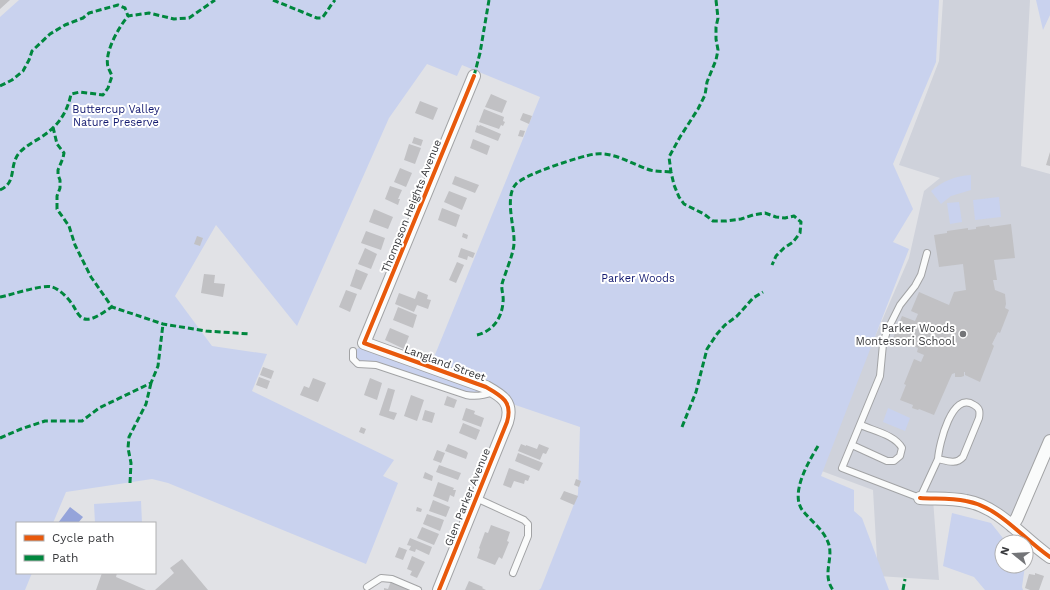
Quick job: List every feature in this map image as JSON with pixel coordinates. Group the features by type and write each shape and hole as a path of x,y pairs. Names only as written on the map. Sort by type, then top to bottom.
{"street":[{"name":"Thompson Heights Avenue","path":"364,343 474,76"},
{"name":"Langland Street","path":"364,343 486,387 505,400 509,406 509,411"},
{"name":"Glen Parker Avenue","path":"439,590 507,422 509,411"},
{"path":"1012,526 1017,518 1050,441"},
{"path":"920,498 968,501 994,512 1050,557"}],"lane":[{"path":"927,253 922,275 900,305 887,331 883,344 880,376 842,468 920,498 938,458 939,445 954,409 959,404 971,402 977,406 980,412 963,457 959,461 953,462 938,458"},
{"path":"353,351 353,359 358,364 376,365 475,397 484,396 495,392"},
{"path":"852,445 887,461 894,461 900,456 902,448 900,444 893,439 861,425"},
{"path":"476,498 524,520 528,524 528,536 513,573"},
{"path":"367,587 381,578 392,579 418,590"}],"shaded area":[{"name":"Parker Woods Montessori School","path":"943,0 1030,0 1021,166 1050,174 1050,441 1012,526 994,512 933,499 939,580 878,576 873,490 819,470 822,459 909,258 924,191 940,178 899,165 939,61"}],"green space":[{"path":"19,0 939,0 936,62 893,164 913,209 893,242 909,249 821,476 854,490 854,511 862,518 889,590 539,590 578,494 580,427 486,395 475,397 376,365 358,364 353,351 364,343 430,367 540,97 462,65 457,76 427,64 389,118 297,326 216,225 175,296 212,346 267,354 252,391 394,460 383,476 398,483 366,564 168,483 152,479 66,492 53,522 16,522 16,574 32,574 25,590 0,590 0,17"},
{"path":"1036,0 1050,0 1050,15 1043,30"},
{"path":"971,175 971,190 951,196 941,204 931,191 940,184 950,180"},
{"path":"999,197 1001,217 975,220 973,200"},
{"path":"959,202 962,222 950,224 947,203"},
{"path":"888,408 910,418 905,431 883,422"},
{"path":"141,501 142,522 95,522 94,504"},
{"path":"952,513 991,523 1000,534 994,534 994,574 1024,574 1023,590 985,590 974,577 943,566"}],"water":[{"path":"70,507 83,517 79,522 59,522"}],"building":[{"path":"0,0 10,0 0,9"},
{"path":"491,94 507,101 502,113 485,107"},
{"path":"420,101 438,108 433,120 415,113"},
{"path":"484,109 504,117 503,121 505,122 503,126 501,125 499,129 479,122"},
{"path":"523,113 532,116 529,124 520,120"},
{"path":"477,125 501,134 498,141 475,132"},
{"path":"520,130 525,131 523,137 518,136"},
{"path":"414,137 423,140 421,146 412,143"},
{"path":"473,139 490,146 487,155 470,148"},
{"path":"409,144 421,148 415,164 404,160"},
{"path":"1050,152 1050,166 1046,165"},
{"path":"400,168 412,173 406,187 394,182"},
{"path":"455,176 479,185 475,193 452,184"},
{"path":"390,186 402,190 398,199 400,199 398,205 385,199"},
{"path":"449,191 467,198 462,210 444,202"},
{"path":"442,208 460,215 456,227 438,220"},
{"path":"374,209 393,217 388,229 369,222"},
{"path":"1011,224 1015,258 994,260 997,280 993,280 995,290 1005,294 1005,308 1009,310 1000,333 998,332 992,344 994,346 980,382 965,375 965,372 964,376 961,377 955,377 955,373 952,374 934,415 912,408 913,405 900,400 906,385 904,384 914,359 921,362 924,355 917,352 918,348 893,338 902,316 915,321 918,314 911,311 919,292 949,305 954,292 966,290 963,264 939,267 934,235 947,233 947,231 968,228 968,230 976,229 976,227 989,225 990,227"},
{"path":"366,231 385,238 381,250 361,243"},
{"path":"463,233 468,235 467,239 462,237"},
{"path":"197,236 203,238 200,246 194,244"},
{"path":"365,248 377,254 371,269 358,264"},
{"path":"461,248 475,253 473,258 468,256 467,260 458,257"},
{"path":"457,262 464,265 456,283 449,280"},
{"path":"356,269 368,274 361,290 350,286"},
{"path":"204,274 215,275 214,283 225,284 223,297 201,293"},
{"path":"346,290 357,294 350,312 339,307"},
{"path":"418,291 428,295 427,299 431,300 428,309 417,305 414,312 395,304 399,293 415,299"},
{"path":"398,307 417,315 413,328 393,320"},
{"path":"390,328 409,336 404,349 385,340"},
{"path":"263,367 274,371 271,379 260,375"},
{"path":"259,377 270,381 267,389 256,385"},
{"path":"313,378 326,383 318,402 300,395 304,386 309,388"},
{"path":"370,378 382,383 377,400 364,395"},
{"path":"388,388 395,390 389,411 397,413 394,420 379,415"},
{"path":"411,395 424,400 417,421 404,416"},
{"path":"447,396 457,400 454,408 444,405"},
{"path":"466,408 475,411 474,414 484,418 481,427 462,420"},
{"path":"425,410 435,413 432,423 422,420"},
{"path":"463,423 480,430 476,440 459,433"},
{"path":"361,427 366,429 364,434 359,432"},
{"path":"448,444 466,451 468,453 466,459 445,451"},
{"path":"521,444 537,449 539,444 549,448 546,454 543,453 540,460 518,451"},
{"path":"437,450 445,453 441,463 433,460"},
{"path":"518,453 543,463 539,471 515,461"},
{"path":"439,465 461,473 458,480 436,472"},
{"path":"509,468 530,476 528,481 525,480 524,484 514,481 511,488 503,485"},
{"path":"425,472 433,476 432,481 423,478"},
{"path":"576,479 581,481 579,487 574,485"},
{"path":"438,482 454,488 453,490 456,490 454,497 450,495 448,502 433,496"},
{"path":"564,491 578,496 574,505 560,499"},
{"path":"433,500 450,507 446,517 429,511"},
{"path":"417,507 422,509 421,512 416,511"},
{"path":"427,514 444,520 440,531 423,524"},
{"path":"491,525 510,532 507,541 509,542 502,559 499,557 495,565 477,558 485,532 488,533"},
{"path":"422,527 439,534 434,545 417,538"},
{"path":"410,538 432,547 429,555 416,549 415,552 409,550 411,546 407,545"},
{"path":"399,547 407,550 403,560 395,557"},
{"path":"412,556 425,562 417,578 410,575 412,571 407,569"},
{"path":"182,559 208,590 155,590 174,573 170,568"},
{"path":"1035,573 1044,576 1039,590 1030,590 1025,588 1029,574 1035,575"},
{"path":"102,574 117,574 116,577 146,590 96,590"},
{"path":"391,581 412,590 384,590 384,588 388,589"},
{"path":"469,581 483,587 482,588 486,590 465,590"}],"marked path":[{"path":"0,190 6,187 9,183 16,157 27,146 46,134 56,125 67,108 71,94 80,92 103,95 108,88 112,76 107,61 110,47 128,16 149,13 174,19 189,18 215,0"},
{"path":"273,0 317,18 322,18 335,0"},
{"path":"474,76 480,53 489,0"},
{"path":"716,0 718,18 716,27 718,50 716,60 707,82 705,95 669,157 671,172 674,185 684,204 704,214 713,221 741,219 765,213 776,217 785,218 794,216 801,222 800,233 793,242 776,256 772,265"},
{"path":"0,86 12,80 23,71 32,51 50,34 65,25 83,18 89,13 118,5 125,8 128,16"},
{"path":"53,127 57,144 64,153 58,170 60,188 57,196 57,209 69,226 75,245 91,277 112,307 163,324 206,331 250,334"},
{"path":"477,335 492,327 496,323 501,313 503,300 502,284 514,247 510,204 516,184 530,175 566,162 595,154 622,158 650,170 671,172"},
{"path":"0,297 48,286 61,292 84,319 96,317 112,307"},
{"path":"682,427 696,392 707,349 725,325 737,316 753,298 763,292"},
{"path":"0,438 45,421 82,421 99,408 151,383 158,366 163,324"},
{"path":"130,483 131,463 128,448 129,437 146,404 151,383"},
{"path":"818,446 802,478 798,496 799,504 803,511 825,535 829,545 830,556 828,579 833,590"},
{"path":"903,590 905,579"}],"cycle path":[{"path":"439,590 507,422 507,405 505,400 497,393 486,387 364,343 474,76"},
{"path":"920,498 955,499 978,504 1011,524 1050,557"}],"place":[{"name":"Parker Woods Montessori School","path":"963,334"}],"park label":[{"name":"Buttercup Valley Nature Preserve","path":"116,115"},
{"name":"Parker Woods","path":"638,278"}]}
